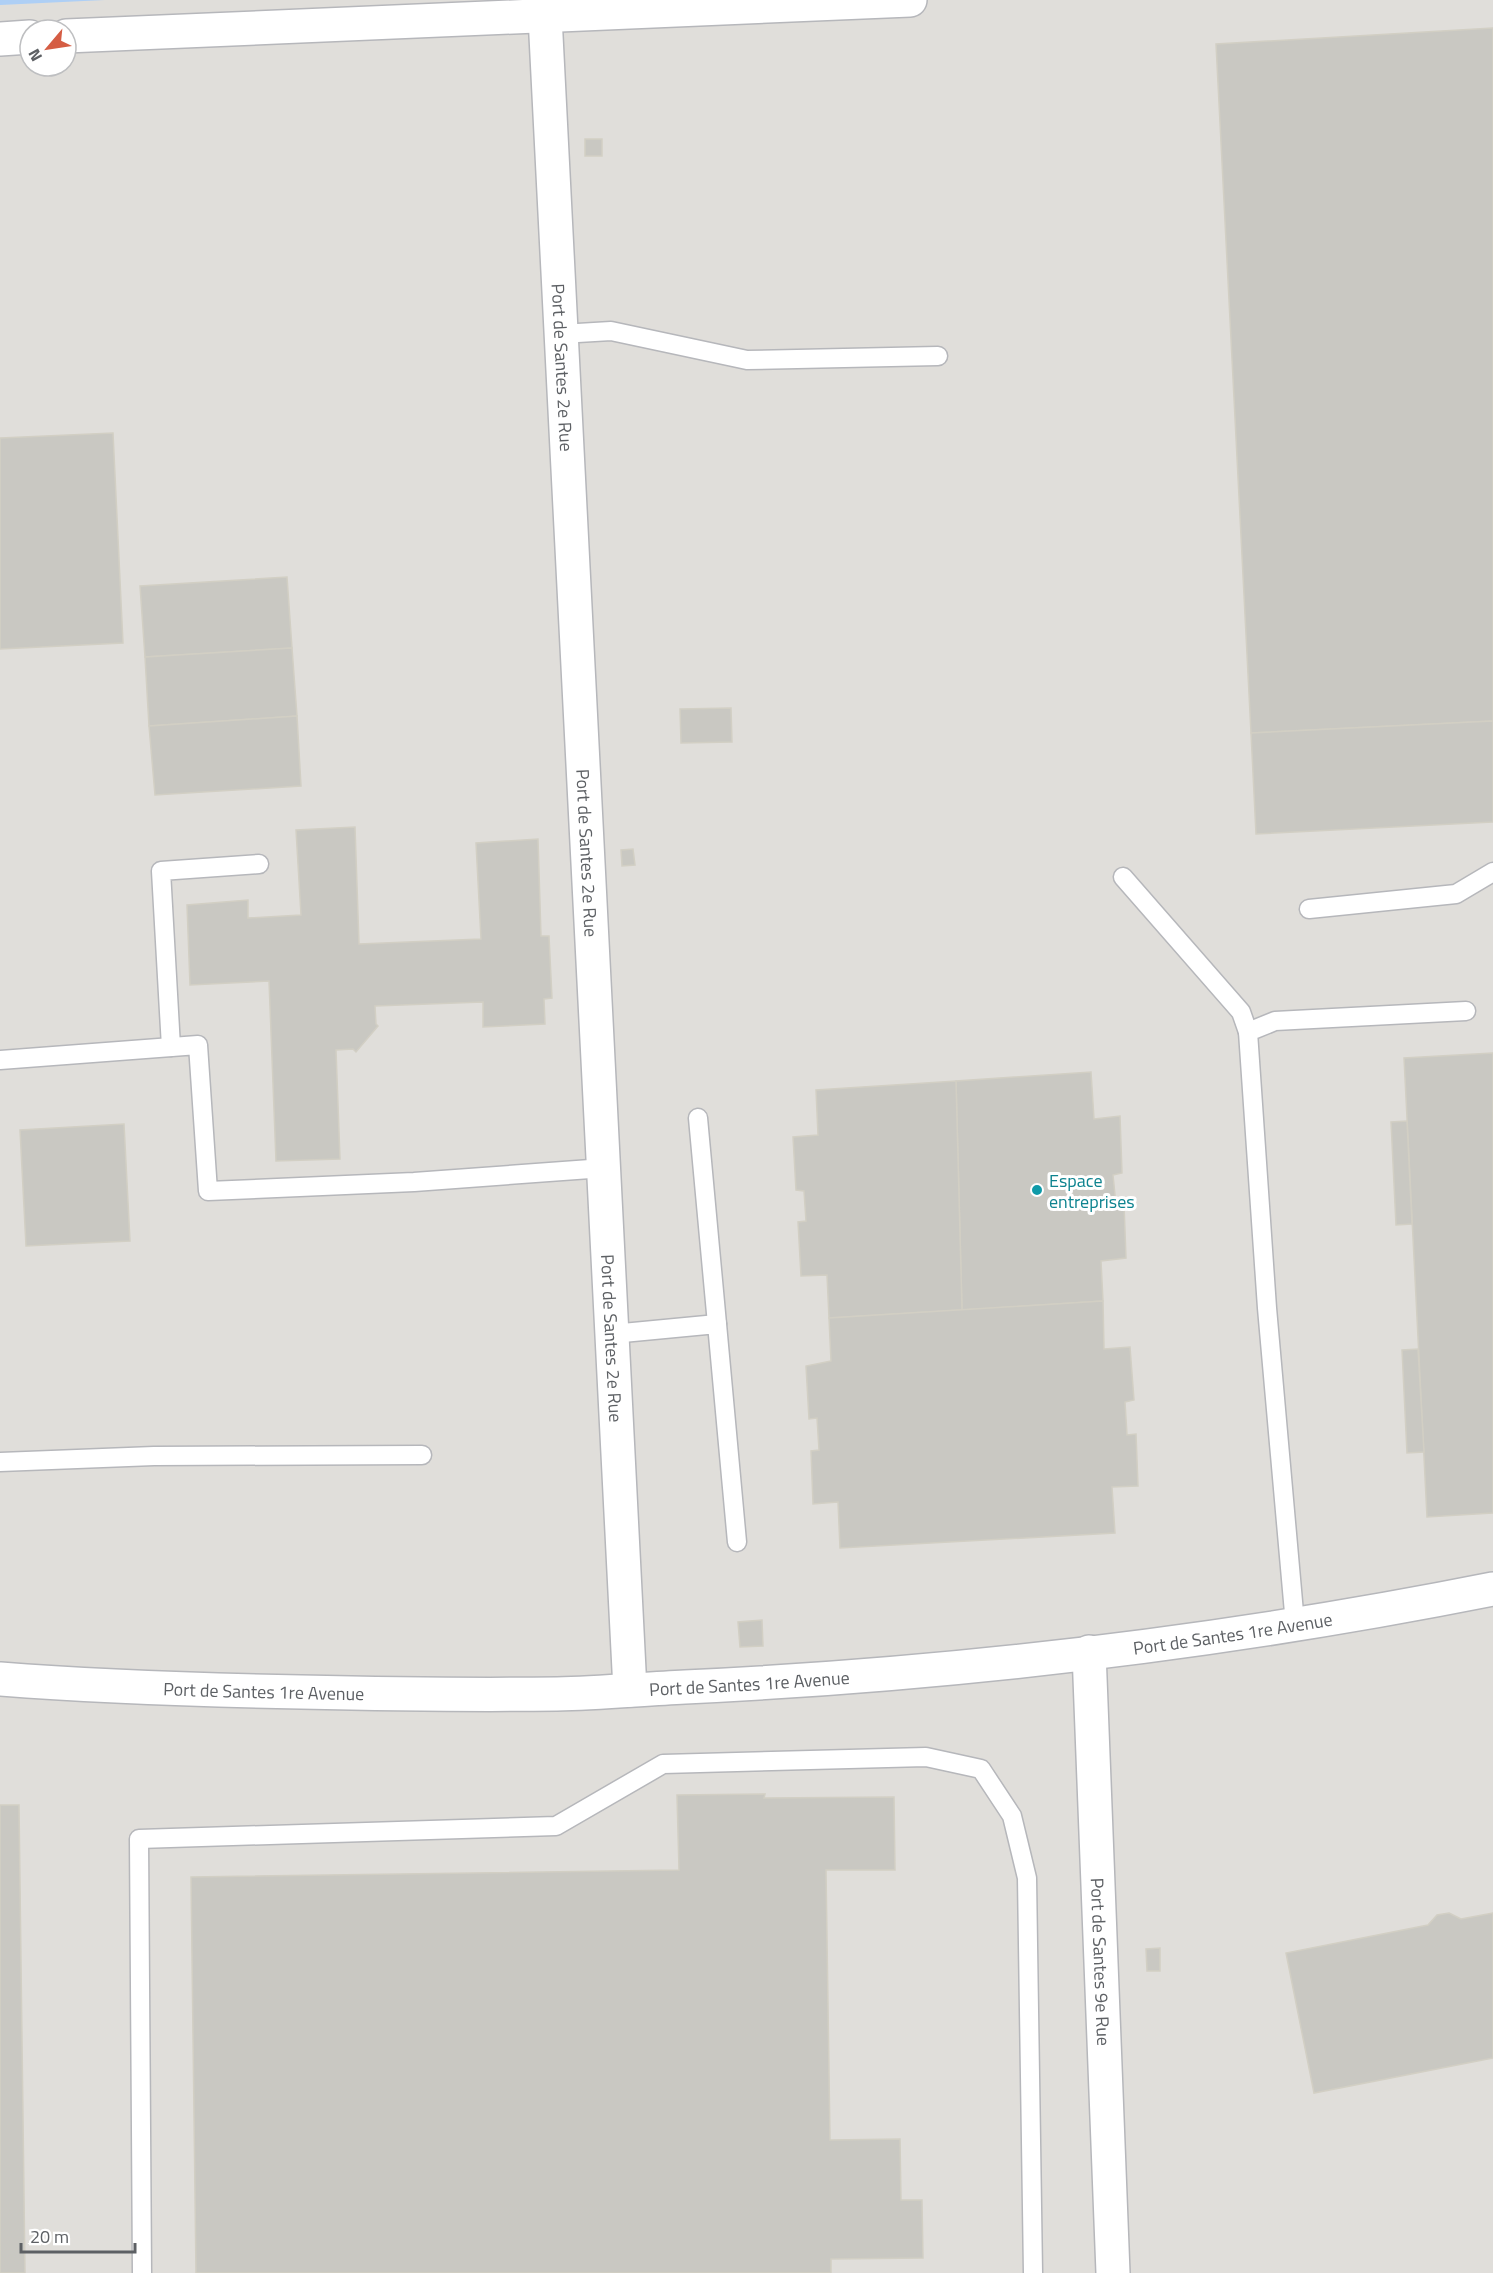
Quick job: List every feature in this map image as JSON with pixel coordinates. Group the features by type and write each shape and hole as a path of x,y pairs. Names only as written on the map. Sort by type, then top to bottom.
{"street":[{"path":"78,35 910,0"},
{"name":"Port de Santes 2e Rue","path":"545,16 630,1690"},
{"path":"0,39 18,38"},
{"name":"Port de Santes 1re Avenue","path":"0,1679 65,1684 335,1693 550,1694 874,1676 1204,1638 1413,1605 1493,1589"},
{"name":"Port de Santes 9e Rue","path":"1089,1652 1113,2273"}],"lane":[{"path":"561,334 611,332 747,360 938,356"},
{"path":"171,1047 161,871 259,864"},
{"path":"1309,909 1456,894 1493,872"},
{"path":"1123,877 1241,1012 1248,1032 1268,1320 1295,1624"},
{"path":"1248,1032 1275,1021 1466,1011"},
{"path":"0,1060 198,1045 208,1191 414,1182 603,1168"},
{"path":"698,1118 737,1542"},
{"path":"612,1334 717,1324"},
{"path":"0,1462 154,1456 422,1455"},
{"path":"142,2273 139,1839 556,1826 663,1764 926,1757 981,1768 1012,1816 1027,1878 1033,2273"}],"shaded area":[{"path":"0,0 1493,0 1493,2273 0,2273"}],"water":[{"path":"0,0 105,0 0,5"}],"building":[{"path":"1493,28 1493,721 1251,733 1216,44"},
{"path":"585,139 602,139 602,156 585,156"},
{"path":"113,433 123,643 0,649 0,438"},
{"path":"287,577 292,648 145,657 140,586"},
{"path":"292,648 297,716 149,726 145,657"},
{"path":"731,708 732,742 681,743 680,709"},
{"path":"297,716 301,786 155,795 149,726"},
{"path":"1493,721 1493,822 1256,834 1251,733"},
{"path":"355,827 359,944 481,939 476,843 538,839 541,936 549,936 552,998 544,999 545,1024 483,1027 483,1002 375,1006 378,1026 356,1052 353,1049 336,1050 340,1159 276,1161 269,981 190,985 187,905 248,900 248,918 301,915 296,830"},
{"path":"633,849 635,865 622,866 621,850"},
{"path":"1493,1053 1493,1513 1427,1517 1404,1058"},
{"name":"Espace entreprises","path":"1091,1072 1094,1119 1120,1116 1122,1173 1113,1175 1116,1205 1124,1204 1126,1258 1101,1261 1103,1301 962,1310 956,1081"},
{"path":"956,1081 962,1310 829,1318 827,1275 801,1276 798,1222 806,1221 804,1191 796,1190 793,1137 818,1135 816,1090"},
{"path":"1407,1121 1412,1224 1396,1225 1391,1122"},
{"path":"124,1124 130,1241 26,1246 20,1130"},
{"path":"1103,1301 1104,1349 1130,1347 1134,1400 1125,1402 1127,1435 1136,1434 1138,1486 1112,1487 1115,1533 840,1548 838,1502 813,1504 811,1451 819,1450 817,1418 809,1419 806,1366 831,1361 829,1318"},
{"path":"1418,1349 1424,1452 1407,1453 1402,1350"},
{"path":"762,1620 763,1646 740,1647 738,1622"},
{"path":"765,1794 764,1798 894,1797 895,1870 826,1870 830,2140 900,2139 901,2200 922,2200 923,2258 831,2259 831,2273 196,2273 191,1877 679,1870 677,1795"},
{"path":"0,1805 19,1805 25,2273 0,2273"},
{"path":"1449,1913 1461,1919 1493,1913 1493,2058 1314,2093 1286,1953 1428,1925 1437,1915"},
{"path":"1160,1948 1160,1971 1147,1971 1146,1949"}],"place":[{"name":"Espace entreprises","path":"1037,1190"}]}
